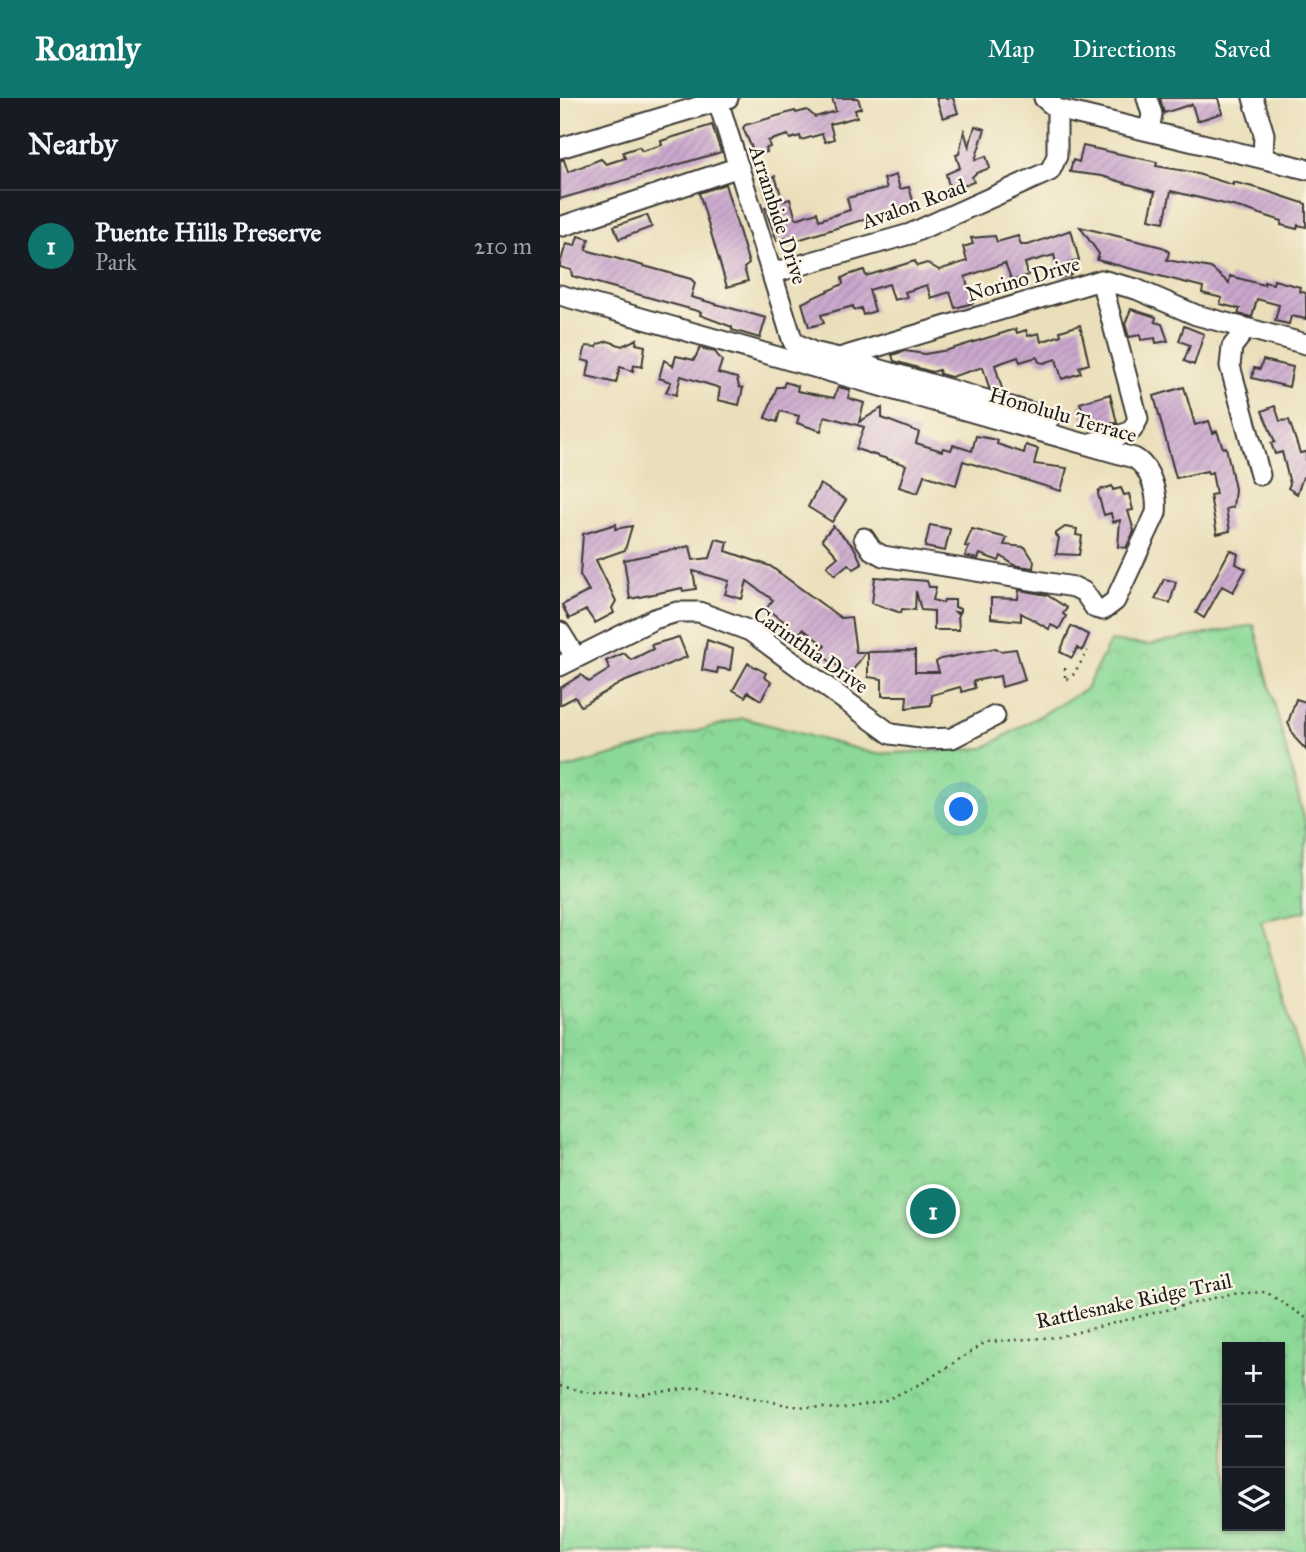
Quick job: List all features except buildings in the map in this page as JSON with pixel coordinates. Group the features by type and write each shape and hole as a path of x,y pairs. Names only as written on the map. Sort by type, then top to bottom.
{"street":[{"path":"1147,98 1152,114 1149,131"},
{"path":"1252,98 1264,134 1263,159"},
{"path":"560,148 723,100"},
{"name":"Arrambide Drive","path":"723,100 739,167 793,342 813,352 839,358"},
{"path":"1051,104 1306,169"},
{"name":"Avalon Road","path":"773,273 910,234 1031,182 1050,171 1057,156 1051,104"},
{"path":"563,226 739,167"},
{"path":"1086,445 1127,433 1138,419 1101,280"},
{"name":"Norino Drive","path":"839,358 1101,280 1136,289 1196,316 1306,344"},
{"name":"Honolulu Terrace","path":"560,295 1134,458 1144,464 1157,504 1156,513 1115,601 1107,608 1096,608 1084,592 1074,587 883,556 872,550 864,538"},
{"path":"1246,329 1232,347 1230,366 1260,475"},
{"path":"839,358 1050,418"},
{"name":"Carinthia Drive","path":"568,662 654,619 677,612 699,612 750,631 882,731 926,739 952,738 995,716"},
{"path":"560,632 568,662"}],"path":[{"path":"1065,668 1065,680 1073,675 1088,651"},
{"name":"Rattlesnake Ridge Trail","path":"560,1386 590,1393 637,1395 699,1387 792,1406 842,1409 884,1401 924,1382 986,1342 1058,1337 1230,1294 1266,1292 1306,1318"}],"green space":[{"path":"1254,625 1306,826 1306,911 1261,921 1306,1075 1306,1552 560,1552 560,770 743,718 876,754 984,748 1086,689 1110,641 1147,645"}],"place":[{"name":"Puente Hills Preserve","path":"933,1211"}]}
